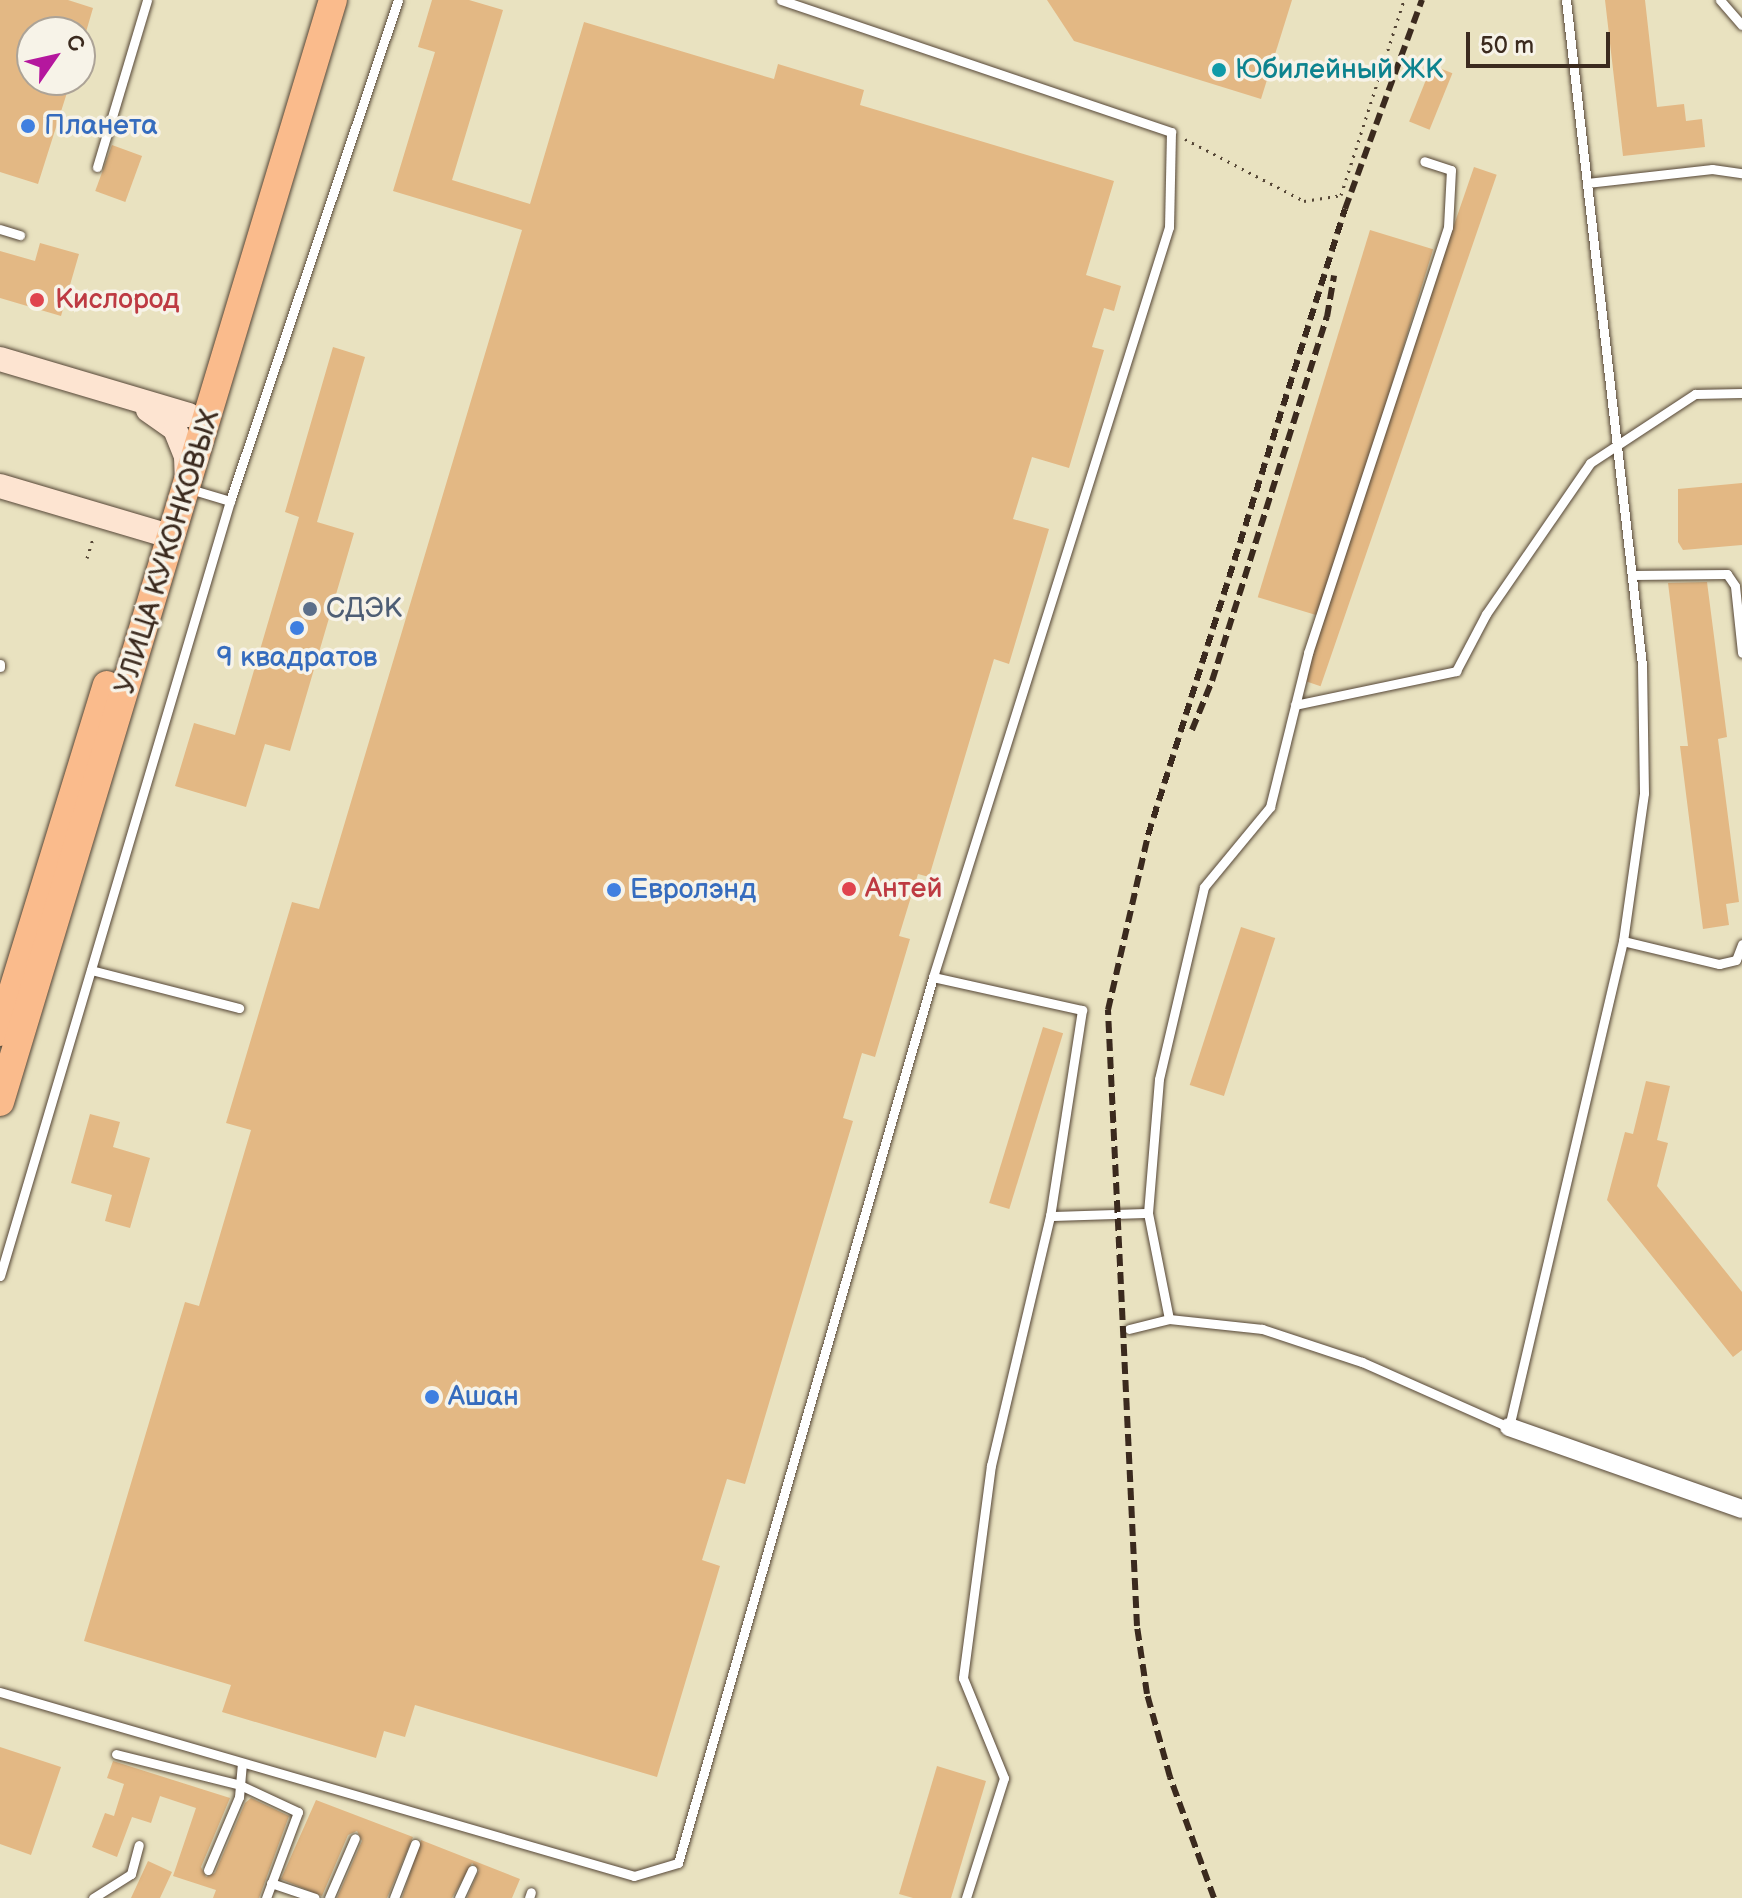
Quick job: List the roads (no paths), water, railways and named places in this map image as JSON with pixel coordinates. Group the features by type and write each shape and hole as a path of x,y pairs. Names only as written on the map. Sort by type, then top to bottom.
{"main road":[{"name":"УЛИЦА КУКОНКОВЫХ","path":"178,485 181,443 315,0"},
{"name":"УЛИЦА КУКОНКОВЫХ","path":"0,1102 163,534 333,0"},
{"path":"0,359 189,415 178,485"},
{"path":"133,400 175,429 181,443"},
{"path":"0,486 163,534"},
{"name":"УЛИЦА КУКОНКОВЫХ","path":"0,1032 163,534"}],"street":[{"path":"1509,1427 1742,1509"}],"lane":[{"path":"97,167 147,0"},
{"path":"0,1276 230,501 398,0"},
{"path":"0,1692 634,1876 678,1863 933,977 1169,227 1171,132 781,0"},
{"path":"1129,1329 1169,1319 1262,1329 1362,1362 1509,1427 1623,941 1644,793 1642,665 1566,0"},
{"path":"1720,0 1742,25"},
{"path":"1169,1319 1148,1213 1159,1079 1204,887 1270,807 1295,705 1448,227 1451,170 1424,161"},
{"path":"1587,183 1712,169 1742,173"},
{"path":"0,229 20,235"},
{"path":"1295,705 1456,671 1486,614 1590,463 1695,394 1742,393"},
{"path":"178,485 230,501"},
{"path":"1632,575 1727,574 1735,586 1742,653"},
{"path":"1623,941 1719,964 1736,960 1742,944"},
{"path":"91,970 239,1008"},
{"path":"933,977 1082,1010 1050,1216 991,1465 963,1678 1004,1778 966,1898"},
{"path":"1050,1216 1148,1213"},
{"path":"116,1754 240,1785 298,1812 266,1898"},
{"path":"208,1870 240,1785 242,1763"},
{"path":"329,1898 355,1838"},
{"path":"394,1898 415,1844"},
{"path":"93,1898 131,1874 139,1845"},
{"path":"459,1898 472,1870"},
{"path":"271,1883 315,1898"}],"railway":[{"path":"1214,1898 1170,1777 1147,1694 1137,1626 1108,1010 1148,835 1345,209 1422,0"},
{"path":"1192,730 1212,681 1327,317 1334,276"}],"place":[{"name":"Юбилейный ЖК","path":"1219,70"},
{"name":"Планета","path":"28,126"},
{"name":"Кислород","path":"37,300"},
{"name":"СДЭК","path":"310,609"},
{"name":"9 квадратов","path":"297,628"},
{"name":"Антей","path":"849,889"},
{"name":"Евролэнд","path":"614,890"},
{"name":"Ашан","path":"432,1397"}]}
